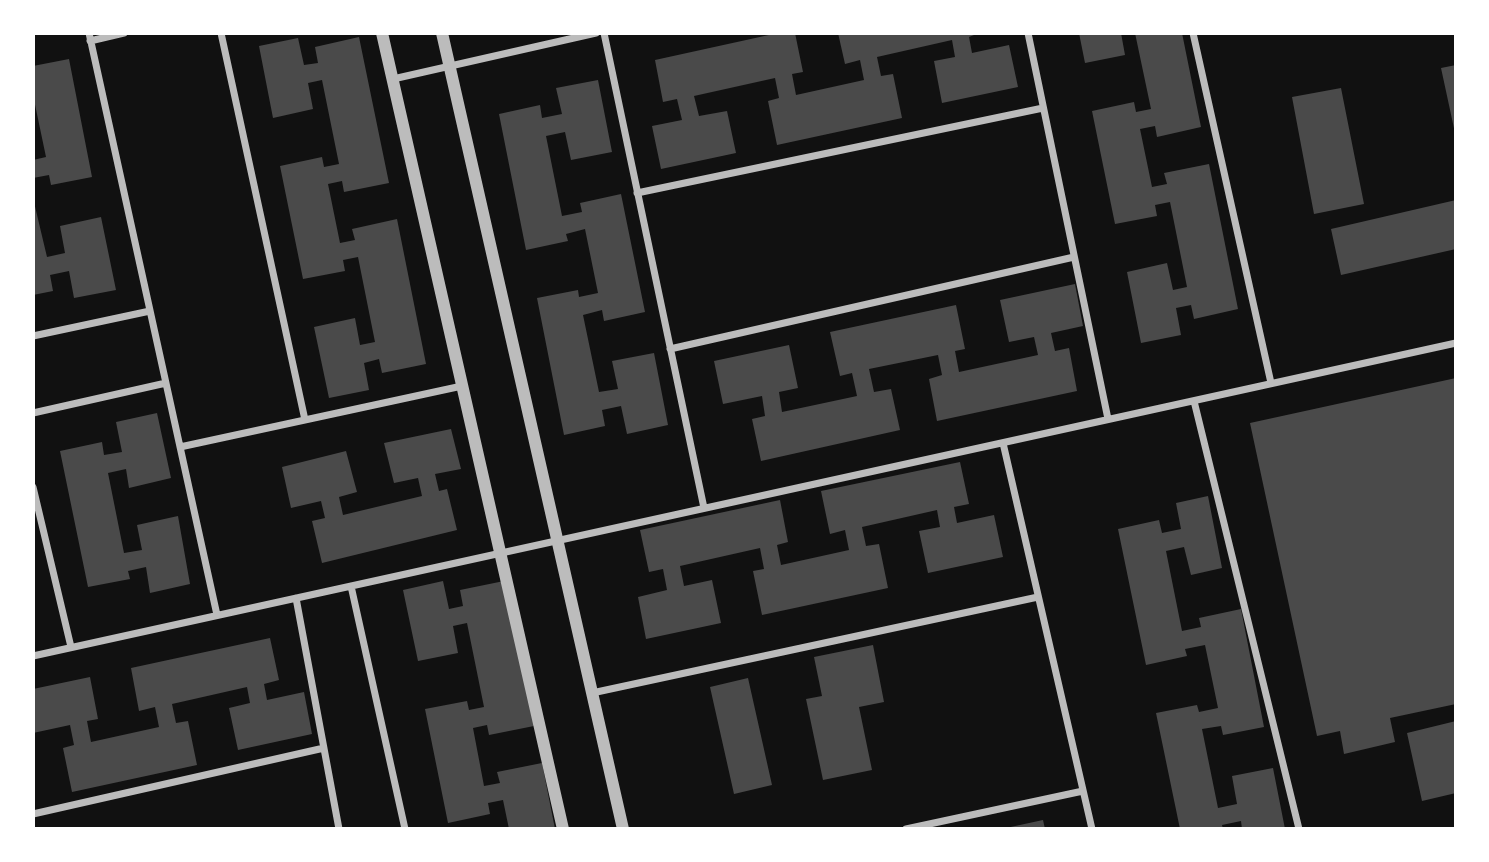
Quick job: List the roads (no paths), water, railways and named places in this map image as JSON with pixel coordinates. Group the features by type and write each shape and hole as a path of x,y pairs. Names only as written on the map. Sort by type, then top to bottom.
{"street":[{"path":"124,33 90,37 217,615"},
{"path":"221,33 305,420"},
{"path":"382,33 563,829"},
{"path":"442,33 623,829"},
{"path":"393,79 596,33"},
{"path":"604,33 704,508"},
{"path":"1028,33 1108,419"},
{"path":"1193,33 1271,383"},
{"path":"637,193 1043,108"},
{"path":"670,349 1074,257"},
{"path":"33,337 150,311"},
{"path":"33,656 1456,342"},
{"path":"33,413 166,383"},
{"path":"180,447 462,386"},
{"path":"1194,401 1298,829"},
{"path":"1003,443 1092,829"},
{"path":"33,487 71,647"},
{"path":"351,586 405,829"},
{"path":"592,693 1038,597"},
{"path":"296,598 339,829"},
{"path":"33,814 324,748"},
{"path":"906,829 1083,791"}]}
